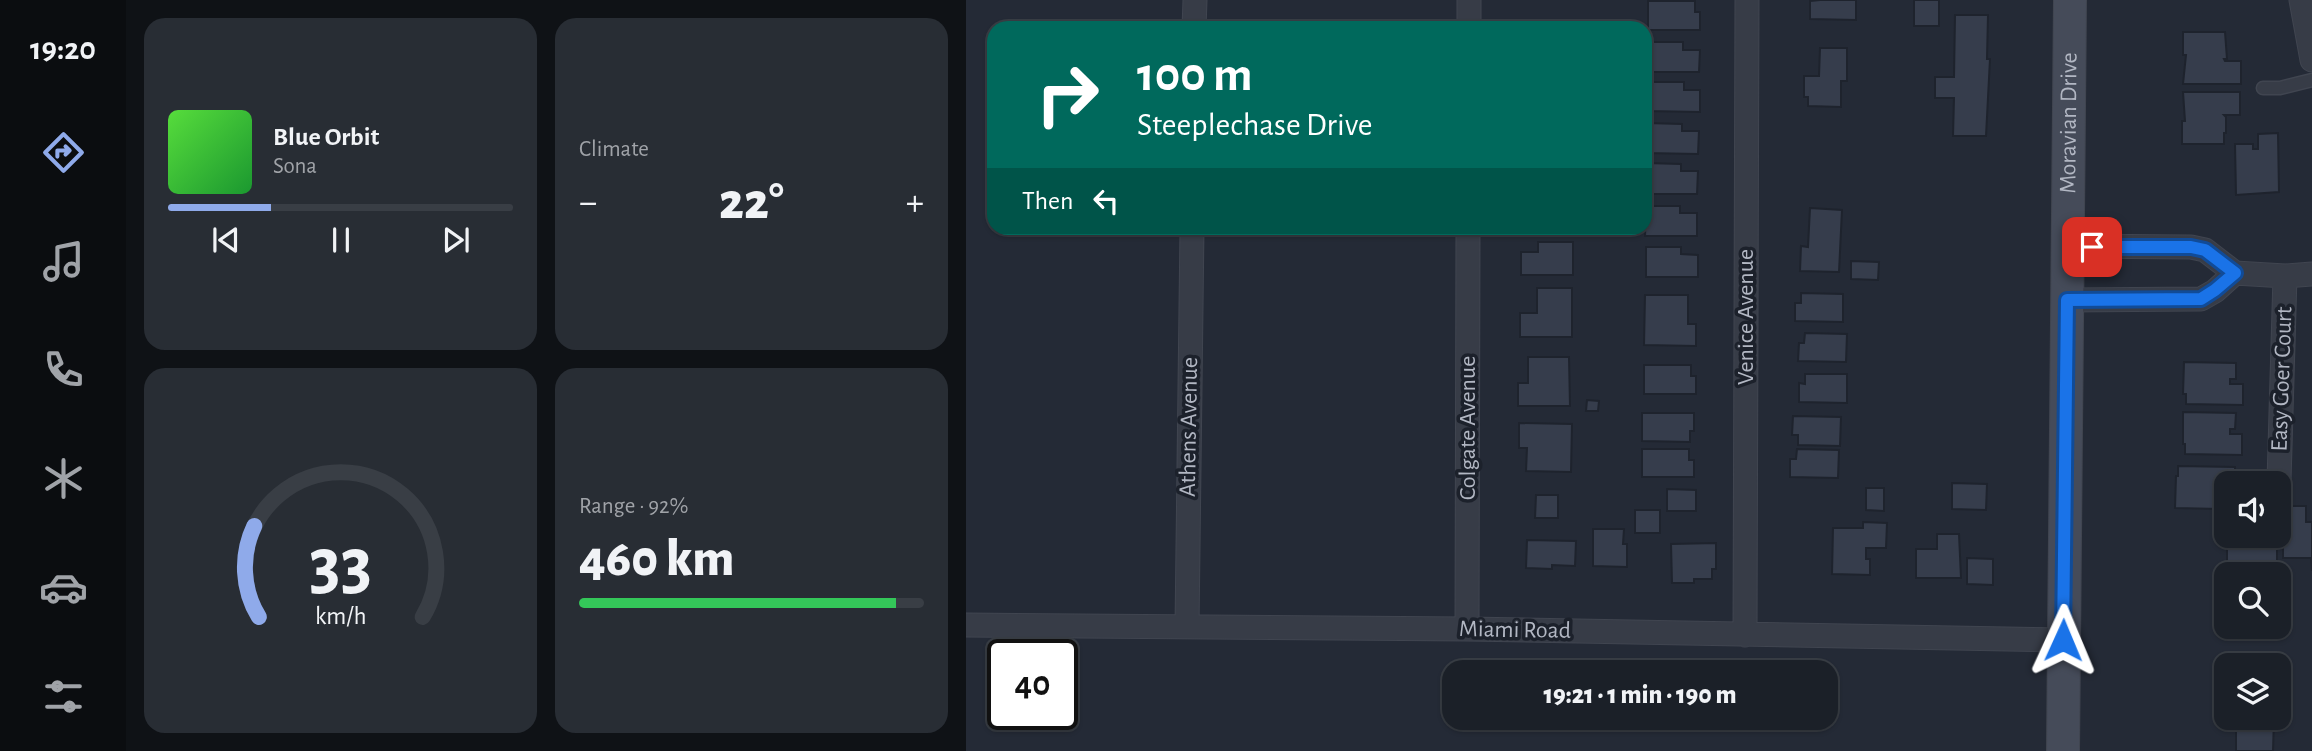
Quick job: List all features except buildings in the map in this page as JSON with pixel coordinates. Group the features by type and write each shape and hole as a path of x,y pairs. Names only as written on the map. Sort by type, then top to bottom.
{"street":[{"path":"1194,21 1195,0"},
{"path":"1469,0 1469,21"},
{"name":"Venice Avenue","path":"1745,635 1747,0"},
{"name":"Moravian Drive","path":"2063,751 2070,0"},
{"path":"2301,0 2312,60"},
{"name":"Athens Avenue","path":"1186,627 1192,235"},
{"name":"Colgate Avenue","path":"1467,629 1468,235"},
{"path":"2067,246 2191,247 2205,250 2235,273 2285,276 2312,274"},
{"path":"2067,300 2201,299 2235,273"},
{"name":"Easy Goer Court","path":"2279,471 2285,276"},
{"name":"Miami Road","path":"966,625 1467,629 2063,640"}],"lane":[{"path":"2263,88 2280,88 2312,80"}],"route":[{"path":"2063,640 2067,300 2201,299 2235,273 2205,250 2191,247 2092,247"}]}
